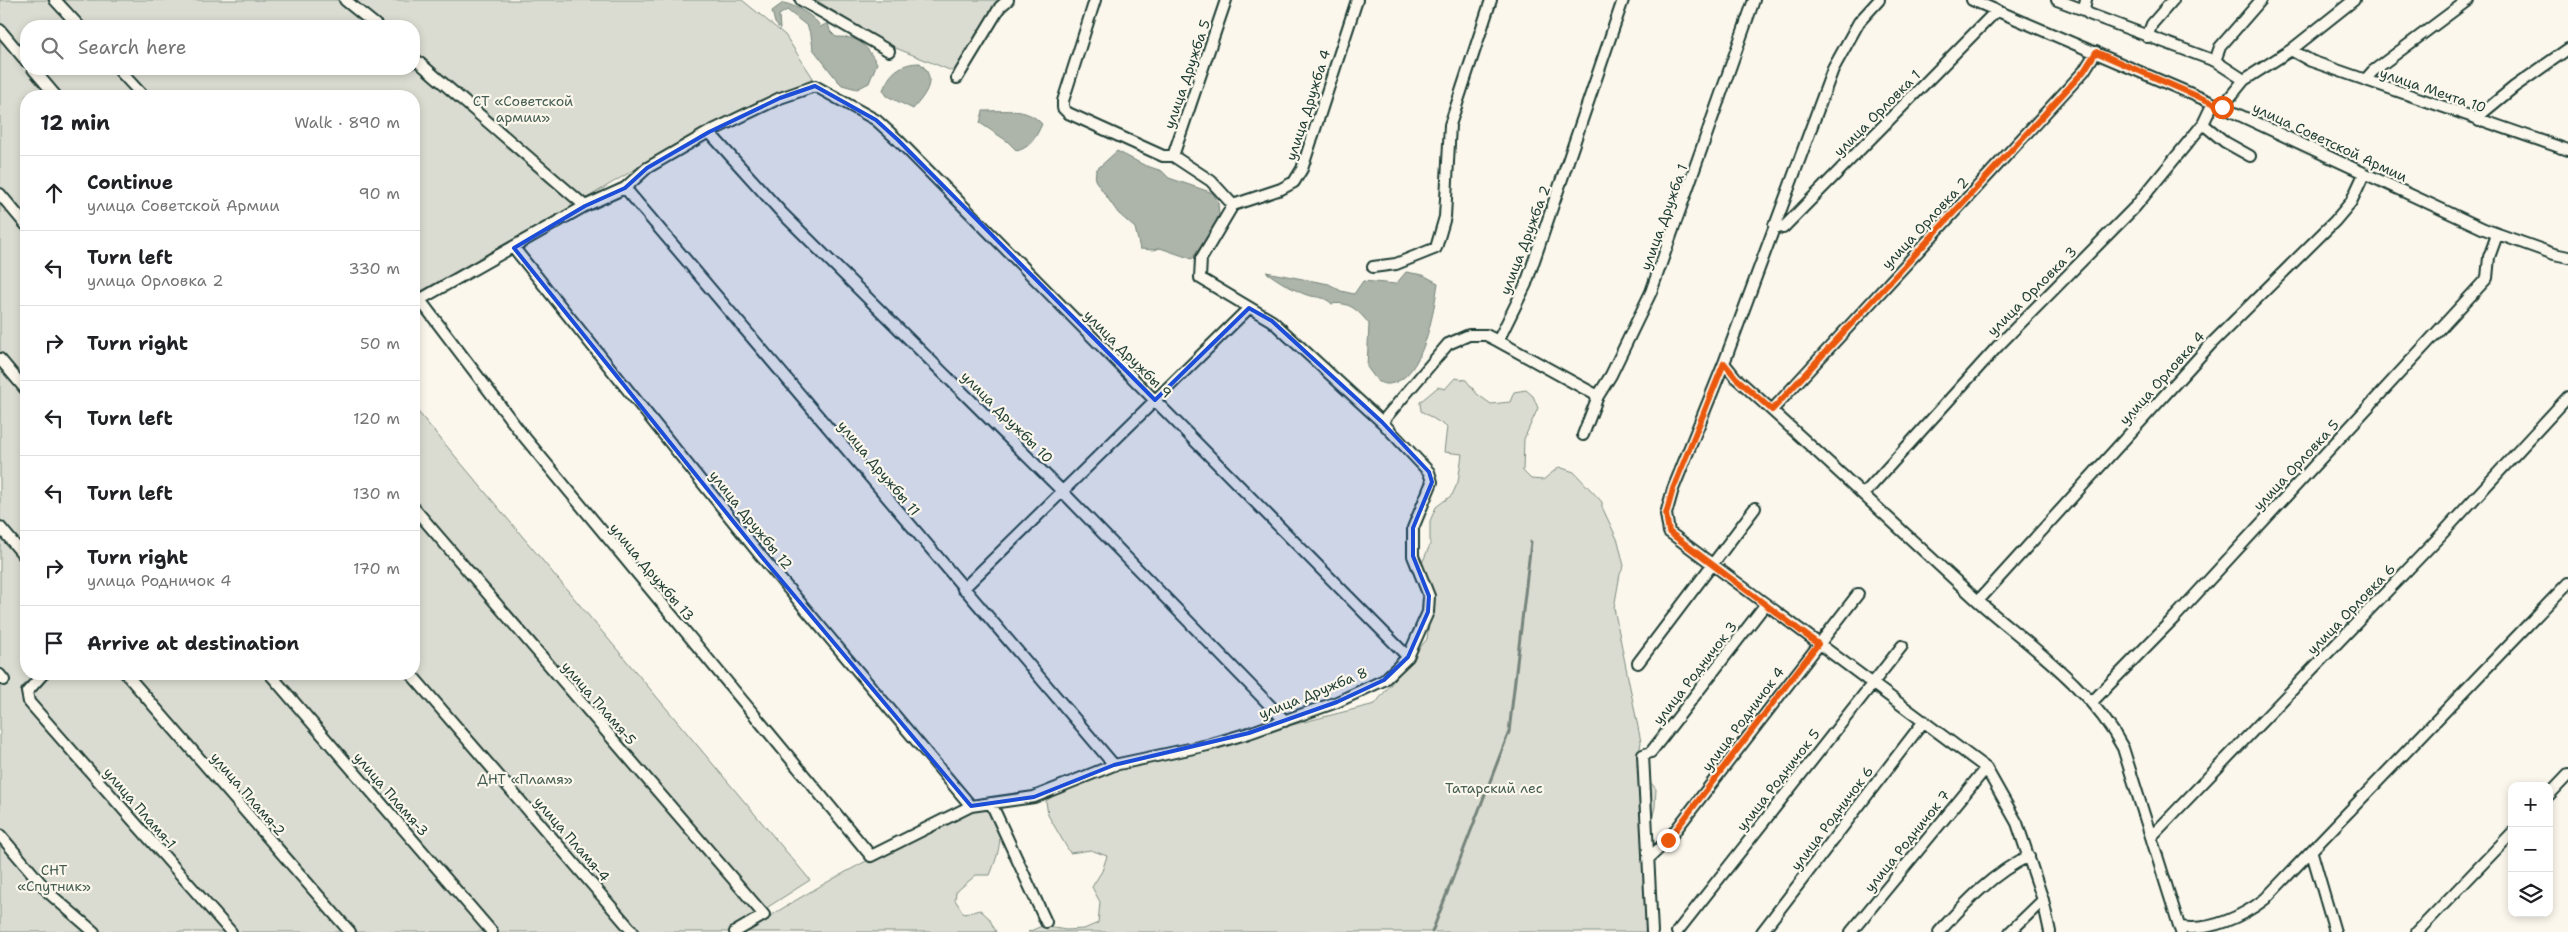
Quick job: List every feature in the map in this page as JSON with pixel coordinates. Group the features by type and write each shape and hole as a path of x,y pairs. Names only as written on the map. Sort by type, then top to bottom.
{"street":[{"path":"55,0 73,20"},
{"path":"345,0 370,20"},
{"path":"801,0 889,51"},
{"path":"957,78 1000,7 1008,0"},
{"path":"1095,0 1063,100 1063,108 1068,113 1163,156 1173,156 1211,181 1233,205"},
{"name":"улица Дружба 5","path":"1173,156 1226,0"},
{"name":"улица Дружба 4","path":"1233,205 1282,189 1294,182 1302,169 1357,0"},
{"path":"1373,267 1396,264 1436,248 1444,217 1450,125 1490,0"},
{"name":"улица Дружба 2","path":"1498,340 1526,284 1624,0"},
{"name":"улица Дружба 1","path":"1583,435 1598,396 1611,375 1651,292 1754,0"},
{"path":"1879,0 1859,22 1833,69 1724,363 1673,489 1666,514 1669,532 1986,768 2017,824 2029,856 2050,932"},
{"name":"улица Советской Армии","path":"1972,0 2217,105 2497,235 2554,254 2568,256"},
{"path":"2057,0 2085,5 2098,19 2215,61 2244,80"},
{"path":"2147,37 2152,24 2173,0"},
{"path":"2215,61 2220,47 2261,0"},
{"name":"улица Орловка 3","path":"1864,494 1997,347 2135,207 2217,105 2244,80 2291,50 2354,0"},
{"path":"2365,80 2372,71 2468,0"},
{"name":"улица Орловка 1","path":"1774,225 1783,228 1997,10"},
{"path":"0,30 20,54"},
{"path":"2479,121 2480,115 2514,87 2568,49"},
{"name":"улица Мечта 10","path":"2291,50 2311,61 2479,121 2568,150"},
{"name":"улица Орловка 2","path":"1772,410 2084,71 2096,52"},
{"path":"420,63 585,206"},
{"path":"38,75 51,90"},
{"path":"124,75 137,90"},
{"name":"улица Дружбы 9","path":"709,132 780,98 815,86 876,120 1408,657"},
{"path":"2203,124 2225,142 2250,156"},
{"path":"420,300 585,206 625,188 647,168 709,132"},
{"name":"улица Дружбы 10","path":"709,132 782,213 1062,491 1285,721"},
{"name":"улица Орловка 4","path":"1978,601 2211,344 2335,221 2351,202 2364,174"},
{"name":"улица Дружбы 11","path":"625,188 1114,765"},
{"path":"0,194 20,218"},
{"name":"улица Дружба 8","path":"871,856 971,806 1034,797 1114,765 1208,745 1285,721 1336,702 1384,680 1408,657 1428,612 1429,596 1413,556 1413,528 1432,482 1429,472 1382,422 1272,321 1200,278 1202,259 1233,205"},
{"name":"улица Орловка 5","path":"2092,702 2174,617 2487,278 2489,258 2497,235"},
{"name":"улица Дружбы 12","path":"514,248 761,556 971,806"},
{"name":"улица Дружбы 13","path":"420,306 520,433 871,856"},
{"path":"963,589 1249,308"},
{"path":"1382,422 1448,344 1469,335 1486,335 1498,340 1598,396"},
{"path":"0,360 20,383"},
{"path":"1724,363 1736,378 1978,601 2092,702 2112,728 2123,748 2181,930 2196,931 2242,915 2265,900 2312,853 2568,583"},
{"name":"улица Орловка 6","path":"2151,837 2440,536 2568,397"},
{"path":"1638,662 1755,508"},
{"name":"улица Пламя-5","path":"420,515 764,915 736,932"},
{"path":"0,527 20,551"},
{"name":"улица Родничок 4","path":"1648,859 1668,840 1858,594"},
{"name":"улица Родничок 3","path":"1648,859 1643,755 1651,752 1765,605"},
{"name":"улица Родничок 5","path":"1677,932 1902,646"},
{"name":"улица Пламя-1","path":"38,680 27,692 29,702 232,932"},
{"name":"улица Пламя-2","path":"131,680 350,932"},
{"name":"улица Пламя-3","path":"275,680 492,932"},
{"name":"улица Пламя-4","path":"416,680 633,932"},
{"name":"улица Родничок 6","path":"1762,932 1924,720"},
{"name":"улица Родничок 7","path":"1851,932 1986,768"},
{"path":"2553,791 2568,775"},
{"path":"991,803 1046,922"},
{"path":"0,836 50,894 94,932"},
{"path":"2417,932 2508,838"},
{"path":"2312,853 2335,932"},
{"path":"1939,932 1972,896 2016,862 2029,856"},
{"path":"1648,859 1652,932"},
{"path":"2010,932 2042,900"}],"highlighted area":[{"path":"815,86 876,120 898,140 1155,400 1249,308 1272,321 1382,422 1429,472 1432,482 1413,528 1413,556 1429,596 1428,612 1408,657 1384,680 1337,702 1249,733 1114,765 1034,797 971,806 761,556 514,248 585,206 625,188 647,168 709,132 780,98"}],"green space":[{"name":"ДНТ «Пламя»","path":"0,0 47,0 65,20 20,20 20,75 116,75 129,90 20,90 20,680 420,680 420,414 810,880 729,932 0,932"},
{"name":"СТ «Советской армии»","path":"64,0 742,0 785,35 813,78 696,133 585,199 420,292 420,90 145,90 131,75 420,75 420,20 82,20"},
{"path":"816,0 1000,0 957,73 886,44"},
{"name":"Татарский лес","path":"1455,378 1466,380 1477,394 1491,404 1510,402 1514,392 1526,390 1533,396 1538,408 1524,439 1523,471 1531,479 1543,480 1559,467 1574,472 1602,502 1602,507 1618,541 1624,566 1620,574 1614,608 1641,742 1637,766 1656,789 1655,807 1644,854 1648,932 1028,932 1042,926 1066,930 1084,929 1098,923 1100,902 1092,887 1102,871 1107,856 1091,850 1070,853 1048,815 1046,801 1059,792 1118,769 1375,704 1427,639 1432,596 1422,563 1430,545 1430,521 1436,507 1452,495 1458,482 1462,454 1444,452 1447,427 1421,411 1420,402 1438,387 1445,389"},
{"path":"989,808 995,816 1000,833 1000,841 993,867 990,875 976,875 956,892 955,900 964,914 980,910 989,918 996,932 746,932 841,874 916,835 959,816"}],"shaded area":[{"path":"783,3 804,12 814,19 820,27 828,23 830,31 836,37 852,38 865,46 877,63 869,83 857,89 842,85 813,49 811,35 807,26 787,10 779,15 780,29 775,23 772,11"},
{"path":"913,63 920,63 928,75 929,81 926,92 913,109 887,96 883,90 889,78 897,70"},
{"path":"983,111 1023,112 1042,124 1032,141 1026,147 1017,151 1007,141 980,123"},
{"path":"1117,151 1144,165 1162,171 1169,178 1213,193 1218,202 1219,215 1212,230 1192,259 1160,248 1154,250 1140,249 1135,228 1118,213 1095,180 1096,170"},
{"path":"1266,272 1329,284 1341,291 1354,294 1363,281 1396,284 1406,272 1423,275 1438,283 1430,325 1419,357 1411,370 1401,380 1389,384 1378,382 1367,367 1369,324 1361,315 1353,308 1344,304 1332,304 1323,298 1302,293"}],"waterway":[{"path":"1432,932 1509,732 1531,542"}],"route":[{"path":"1668,840 1818,644 1669,532 1666,514 1673,489 1724,363 1736,378 1772,410 2084,71 2096,52 2222,107"}],"park label":[{"name":"СНТ «Спутник»","path":"54,878"}]}
